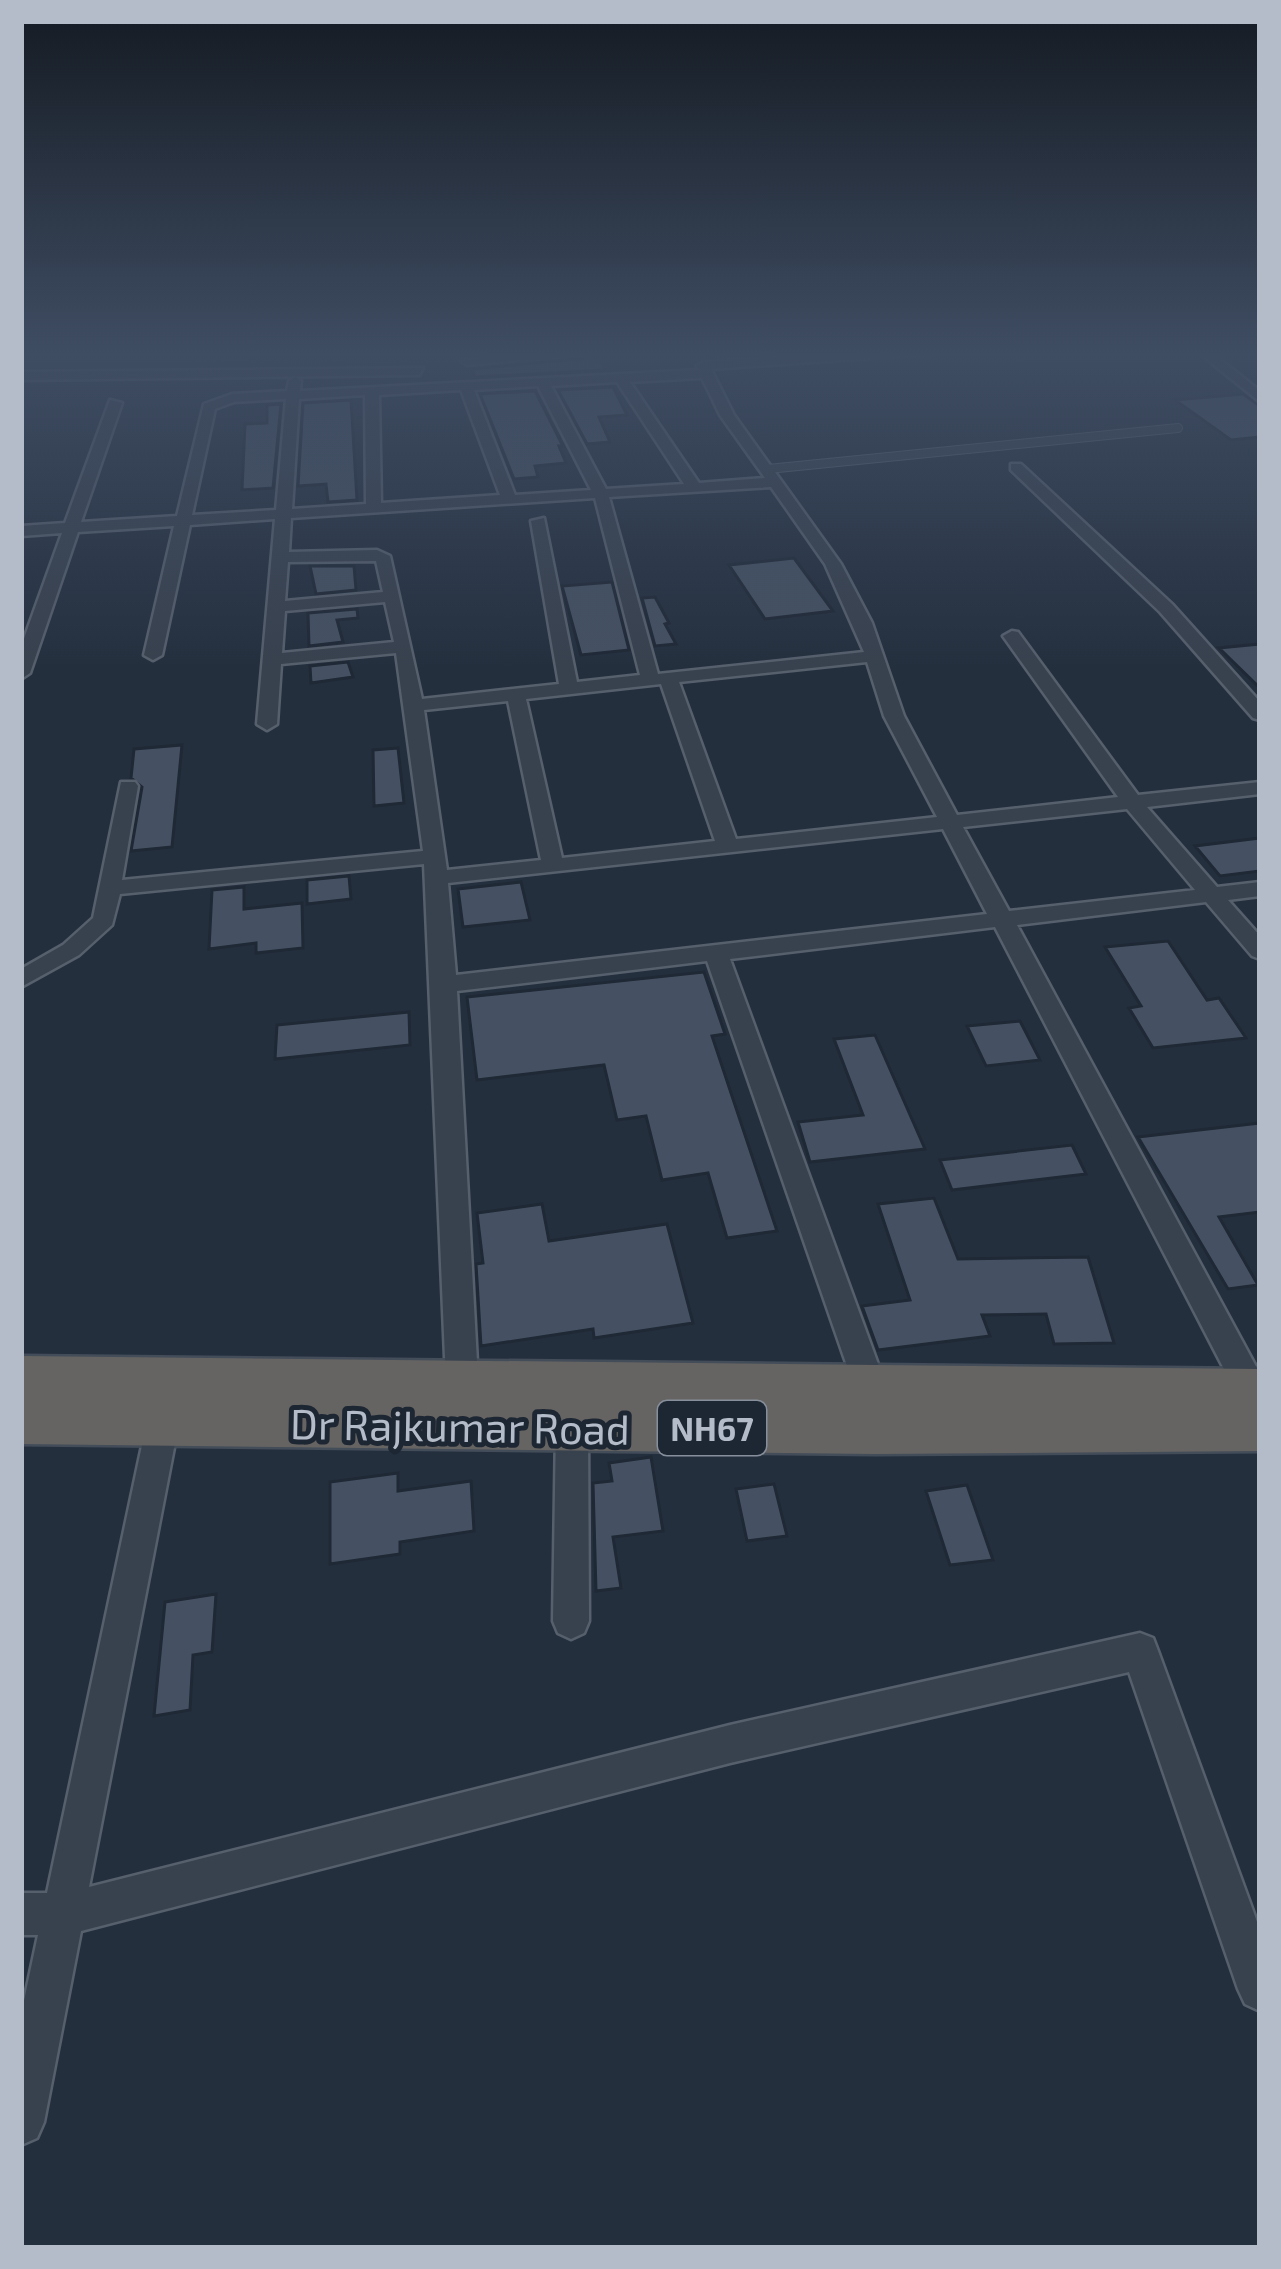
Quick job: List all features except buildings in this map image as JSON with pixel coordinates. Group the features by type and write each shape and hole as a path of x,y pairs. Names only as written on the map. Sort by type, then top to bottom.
{"highway":[{"name":"NH67","path":"21,1379 170,1400"},
{"name":"Dr Rajkumar Road","path":"170,1400 462,1381 870,1386 1258,1407"},
{"name":"Dr Rajkumar Road","path":"170,1400 572,1426 1258,1407"},
{"name":"NH67","path":"21,1420 170,1400"}],"street":[{"path":"21,673 96,458"},
{"path":"153,655 198,458"},
{"path":"267,724 286,458"},
{"path":"373,458 374,508"},
{"path":"493,458 509,499"},
{"path":"582,458 601,494 659,680 728,846"},
{"path":"674,458 694,488"},
{"path":"761,458 833,564 874,656 894,716 1005,918 1127,1164 1258,1407"},
{"path":"1016,467 1166,608 1260,714"},
{"path":"21,531 694,488 773,476"},
{"path":"539,521 569,690"},
{"path":"277,557 377,555 384,559 393,596 416,705 434,867 462,1381"},
{"path":"274,607 393,596"},
{"path":"1012,636 1132,802 1260,951"},
{"path":"271,659 403,647"},
{"path":"416,705 874,656"},
{"path":"516,696 553,866"},
{"path":"21,979 71,950 104,920 128,786"},
{"path":"110,888 434,867 553,866 1260,788"},
{"path":"440,985 1260,889"},
{"path":"716,952 870,1386"},
{"path":"21,2122 170,1400"},
{"path":"572,1426 572,1621"},
{"path":"21,1914 66,1913 730,1744 1140,1651 1260,1989"}],"lane":[{"path":"773,476 926,458"}]}
